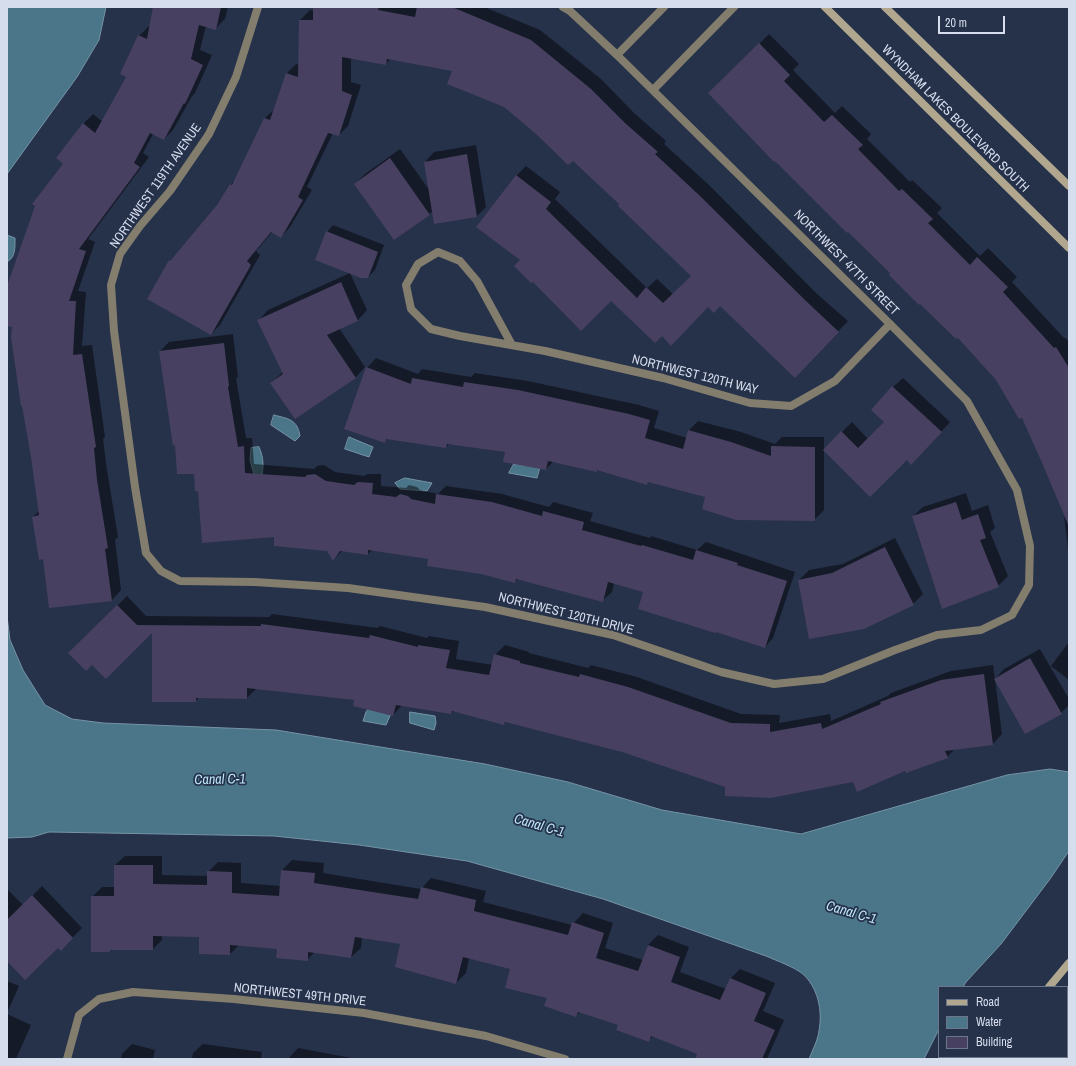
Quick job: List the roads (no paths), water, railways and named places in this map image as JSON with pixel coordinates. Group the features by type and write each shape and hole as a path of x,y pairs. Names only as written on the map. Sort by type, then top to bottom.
{"street":[{"name":"NORTHWEST 119TH AVENUE","path":"161,571 146,553 135,487 115,339 111,285 120,254 140,226 170,191 209,134 236,77 258,7"},
{"name":"NORTHWEST 47TH STREET","path":"563,7 570,11 653,90 967,402 1017,490 1030,546 1029,585"},
{"path":"617,55 664,7"},
{"path":"653,90 734,7"},
{"name":"WYNDHAM LAKES BOULEVARD SOUTH","path":"825,7 1069,248"},
{"path":"885,7 1069,186"},
{"name":"NORTHWEST 120TH WAY","path":"512,345 477,282 460,261 438,252 418,264 406,285 411,309 431,329 460,336 552,353 663,378 750,403 791,406 835,381 890,324"},
{"name":"NORTHWEST 120TH DRIVE","path":"161,571 180,581 254,582 348,588 485,607 614,636 722,672 774,684 823,679 937,635 981,630 1012,615 1029,585"},
{"path":"1050,986 1069,963"},
{"name":"NORTHWEST 49TH DRIVE","path":"67,1059 79,1015 99,999 133,992 234,999 364,1013 486,1036 565,1059"}],"water":[{"path":"7,7 106,7 99,40 77,77 7,174"},
{"path":"7,235 15,238 15,248 12,257 7,262"},
{"path":"274,415 288,419 297,426 300,436 295,441 271,425"},
{"path":"349,437 373,447 369,457 345,449"},
{"path":"259,447 263,463 261,479 255,478 250,460 251,448"},
{"path":"514,464 540,467 537,478 509,473"},
{"path":"405,478 432,483 427,491 400,489 395,483"},
{"name":"Canal C-1","path":"7,616 10,640 23,670 45,705 72,719 103,723 276,730 485,764 568,782 662,810 801,834 1007,775 1050,769 1069,772 1069,851 1001,944 964,986 938,986 938,1031 924,1059 809,1059 817,1039 819,1028 819,1004 814,988 804,975 796,969 766,956 603,899 467,861 359,845 274,836 49,832 32,837 7,838"},
{"path":"372,705 392,711 386,725 363,721 366,712"},
{"path":"410,712 435,716 436,723 434,730 410,723"}]}
